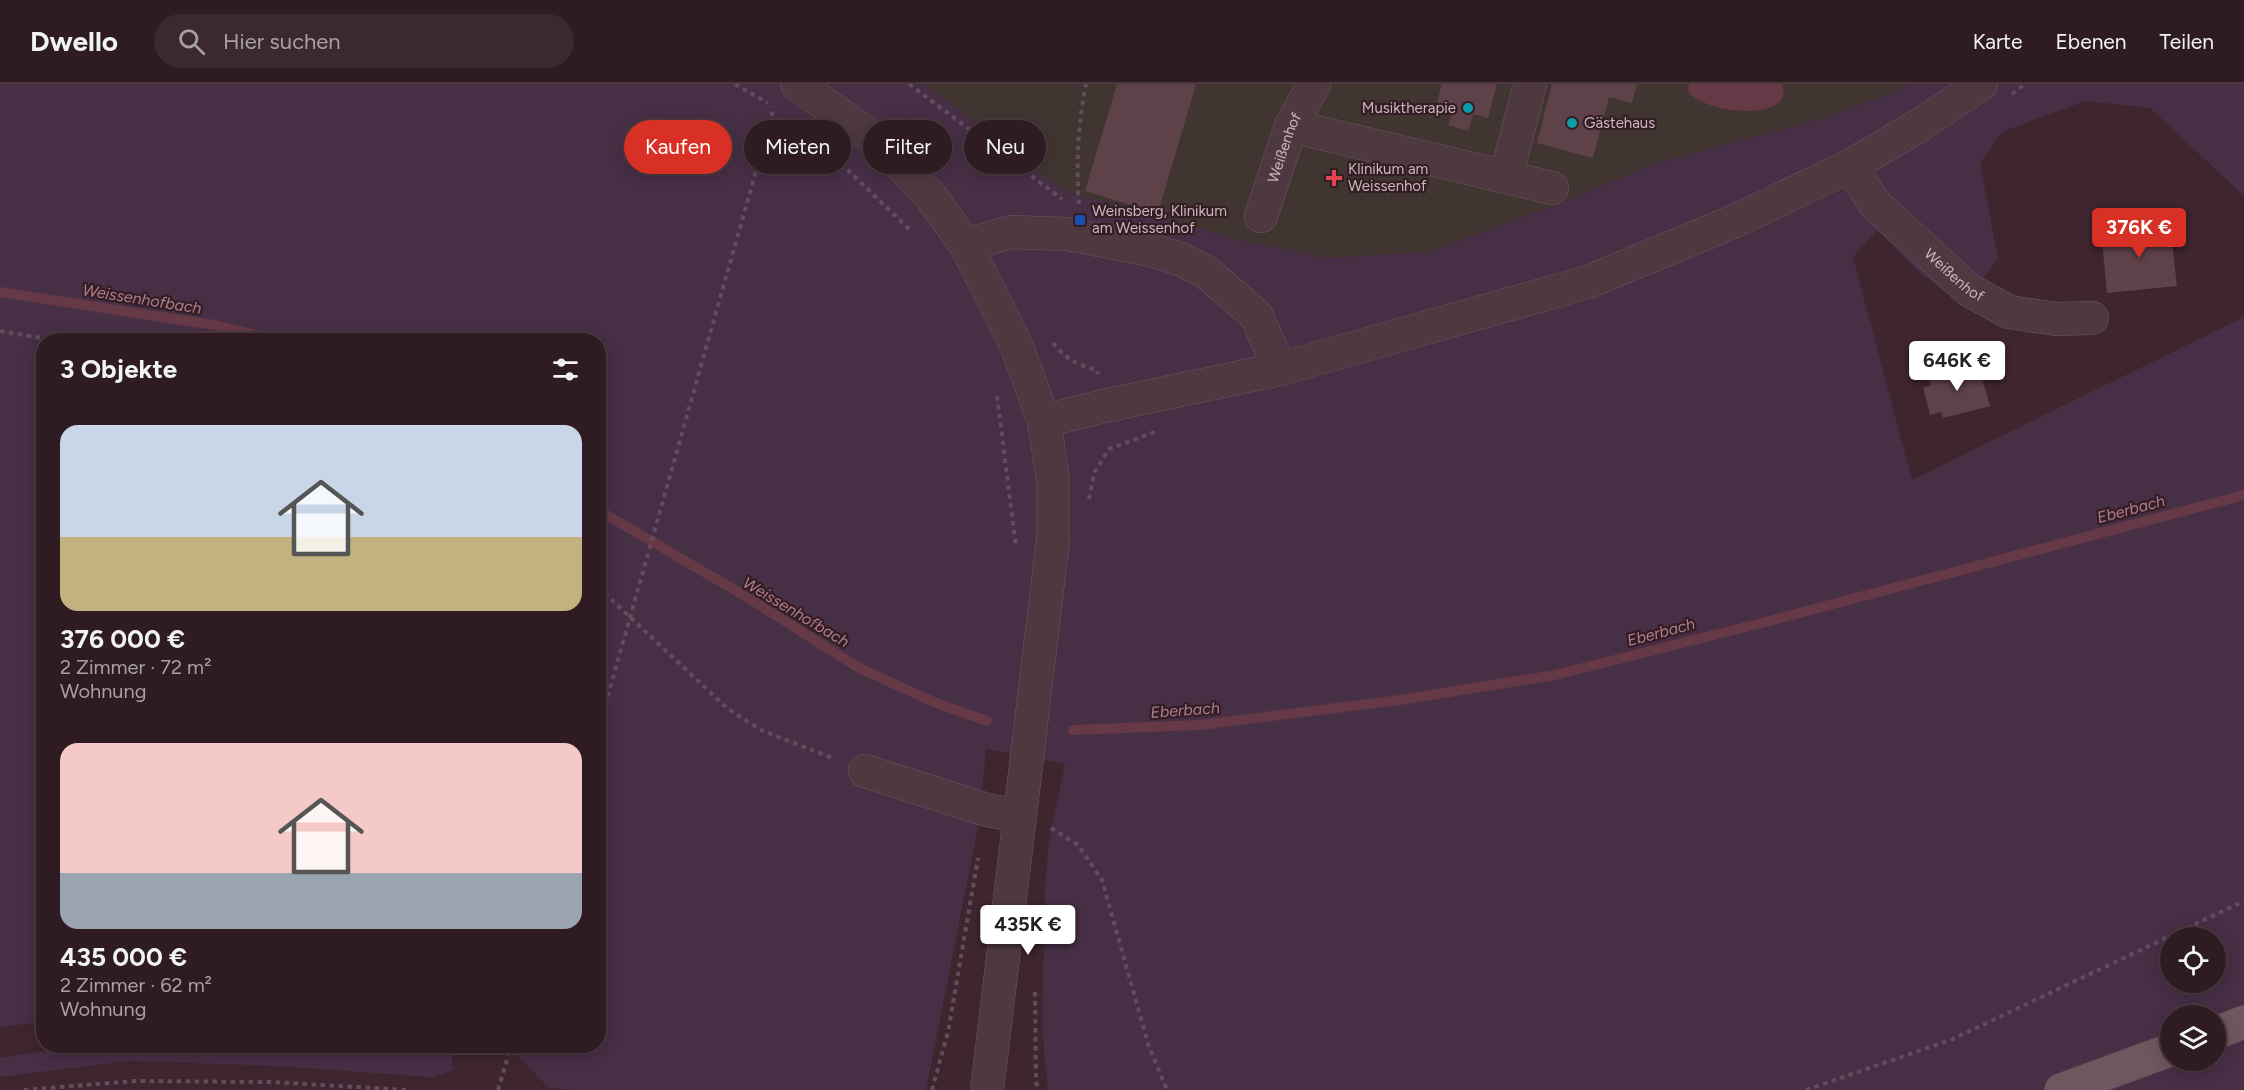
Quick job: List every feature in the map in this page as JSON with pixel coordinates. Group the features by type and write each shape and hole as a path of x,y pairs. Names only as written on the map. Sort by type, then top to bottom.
{"main road":[{"path":"2226,1029 2244,1022"},
{"path":"2061,1090 2160,1054"}],"street":[{"path":"797,84 884,146 930,197 966,245 1017,347 1044,421 1053,480 1053,540 1031,821 987,1090"},
{"name":"Weißenhof","path":"1261,216 1290,126 1314,84"},
{"path":"1506,177 1530,84"},
{"path":"1044,421 1280,369 1588,282 1735,222 1850,166 1920,125 1994,90"},
{"path":"1290,126 1552,188"},
{"name":"Weißenhof","path":"1850,166 1875,204 1969,290 2009,312 2056,319 2092,318"},
{"path":"966,245 1011,232 1068,234 1081,225 1180,259 1206,272 1256,315 1280,369"},
{"path":"865,771 987,810 1031,821"}],"path":[{"path":"606,703 774,106 735,84"},
{"path":"909,84 1081,225"},
{"path":"1081,225 1077,175 1082,104 1086,84"},
{"path":"1994,90 2025,84"},
{"path":"851,173 919,239"},
{"path":"0,331 36,337"},
{"path":"1047,335 1064,357 1097,370 1109,449"},
{"path":"997,393 1016,547 1015,559"},
{"path":"1088,502 1094,473 1109,449 1160,430"},
{"path":"606,594 728,709 763,731 865,771"},
{"path":"932,1090 948,1032 987,810"},
{"path":"1031,821 1054,829 1078,846 1102,880 1149,1047 1167,1090"},
{"path":"1806,1090 1953,1040 2244,900"},
{"path":"1035,988 1036,1082 1039,1090"},
{"path":"498,1090 509,1053"},
{"path":"24,1090 147,1081 271,1082 408,1090"}],"shaded area":[{"path":"0,84 925,84 972,120 964,120 964,174 1042,174 1067,193 1130,207 1231,238 1325,258 1430,252 1561,203 1654,164 1814,121 1894,93 1906,84 2244,84 2244,196 2150,108 2085,101 2002,132 1980,163 1998,259 1962,305 1918,271 1877,230 1853,257 1912,480 2244,317 2244,1090 1048,1090 1042,1029 1045,888 1049,840 1065,764 986,749 979,822 926,1090 572,1090 549,1088 518,1053 606,1053 606,333 36,333 36,1023 0,1027"},
{"name":"Klinikum am Weissenhof","path":"925,84 1906,84 1894,93 1814,121 1654,164 1561,203 1430,252 1325,258 1231,238 1130,207 1067,193 1042,174 1046,174 1046,120 972,120"},
{"path":"1690,84 1782,84 1783,97 1775,105 1762,110 1726,109 1695,98 1687,89"},
{"path":"36,1052 428,1053 452,1055 453,1070 431,1077 279,1066 129,1061 0,1077 0,1058"}],"building":[{"path":"1117,84 1196,84 1158,213 1085,191"},
{"name":"Musiktherapie","path":"1442,84 1497,84 1488,118 1473,114 1468,131 1448,125 1453,110 1436,106"},
{"name":"Gästehaus","path":"1552,84 1637,84 1632,103 1609,97 1593,158 1537,143"},
{"path":"2170,225 2177,286 2107,293 2101,231"},
{"path":"1978,364 1990,406 1943,418 1941,412 1930,415 1923,388 1931,385 1929,378"}],"waterway":[{"name":"Weissenhofbach","path":"0,292 214,325 248,333"},
{"name":"Eberbach","path":"1073,730 1200,725 1400,700 1555,675 1758,624 2244,495"},
{"name":"Weissenhofbach","path":"606,515 750,599 859,668 936,703 987,721"}],"place":[{"name":"Musiktherapie","path":"1468,108"},
{"name":"Gästehaus","path":"1572,123"},
{"name":"Klinikum am Weissenhof","path":"1334,178"},
{"name":"Weinsberg, Klinikum am Weissenhof","path":"1080,220"}]}
